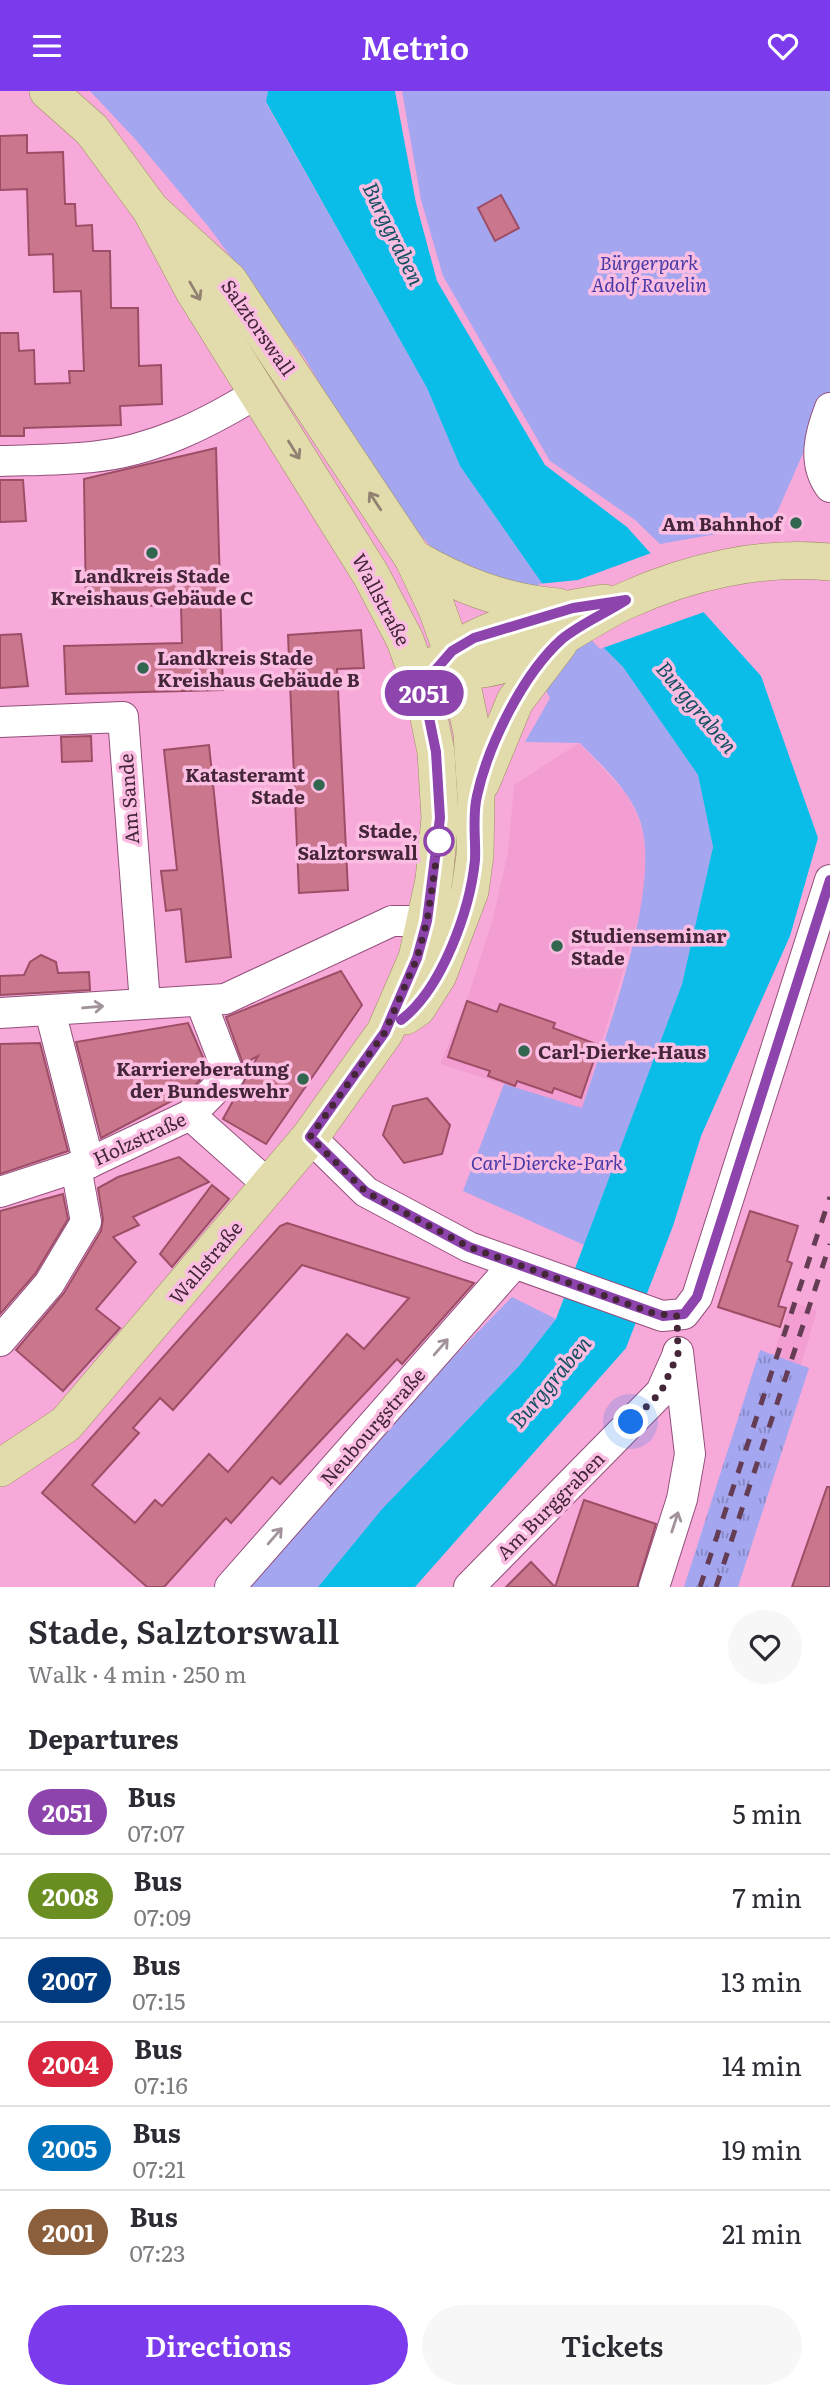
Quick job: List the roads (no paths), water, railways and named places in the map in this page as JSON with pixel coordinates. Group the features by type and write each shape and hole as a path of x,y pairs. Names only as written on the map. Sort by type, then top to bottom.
{"main road":[{"name":"Salztorswall","path":"48,91 92,130 150,210 229,281 413,558"},
{"name":"Wallstraße","path":"150,210 194,291 371,575 405,641 443,670"},
{"path":"257,393 290,373"},
{"name":"Wallstraße","path":"385,1032 417,1008 438,975 458,927 473,876 476,797 472,733 443,670 413,558"},
{"path":"413,558 475,590 568,623"},
{"path":"443,670 626,600 720,570 792,560 830,562"},
{"path":"476,797 492,752 515,702 568,623"},
{"name":"Wallstraße","path":"0,1468 66,1424 310,1137 385,1032 417,958 427,921 439,839 440,799 436,752 443,670"}],"street":[{"path":"0,461 93,457 151,445 217,417 257,393"},
{"path":"830,408 822,428 818,459 830,487"},
{"name":"Am Sande","path":"0,722 123,717 145,1003"},
{"path":"310,1137 366,1192 469,1247 665,1314 691,1307 697,1297 830,880"},
{"path":"0,1013 225,999 392,921 427,921"},
{"name":"Holzstraße","path":"0,1192 82,1165 190,1115 229,1075 201,1002"},
{"path":"5,1350 49,1284 86,1221 82,1165 50,1011"},
{"path":"190,1115 270,1186"},
{"name":"Neubourgstraße","path":"230,1587 514,1264"},
{"path":"654,1587 682,1499 690,1454 678,1354 665,1314"},
{"name":"Am Burggraben","path":"469,1587 661,1392 678,1354"}],"water":[{"name":"Burggraben","path":"268,91 395,91 416,203 437,281 545,465 627,527 761,676 818,838 790,936 701,1136 673,1226 626,1348 415,1587 318,1587 382,1509 519,1366 556,1319 682,984 713,847 698,775 623,667 548,592 460,466 427,388 266,102"}],"railway":[{"path":"700,1587 830,1197"},
{"path":"716,1587 830,1244"}],"place":[{"name":"Am Bahnhof","path":"796,523"},
{"name":"Landkreis Stade Kreishaus Gebäude C","path":"152,553"},
{"name":"Landkreis Stade Kreishaus Gebäude B","path":"143,668"},
{"name":"Katasteramt Stade","path":"319,785"},
{"name":"Stade, Salztorswall","path":"439,841"},
{"name":"Studienseminar Stade","path":"557,946"},
{"name":"Carl-Dierke-Haus","path":"524,1051"},
{"name":"Karriereberatung der Bundeswehr","path":"303,1079"}],"park label":[{"name":"Bürgerpark Adolf Ravelin","path":"649,273"},
{"name":"Carl-Diercke-Park","path":"547,1162"}]}
